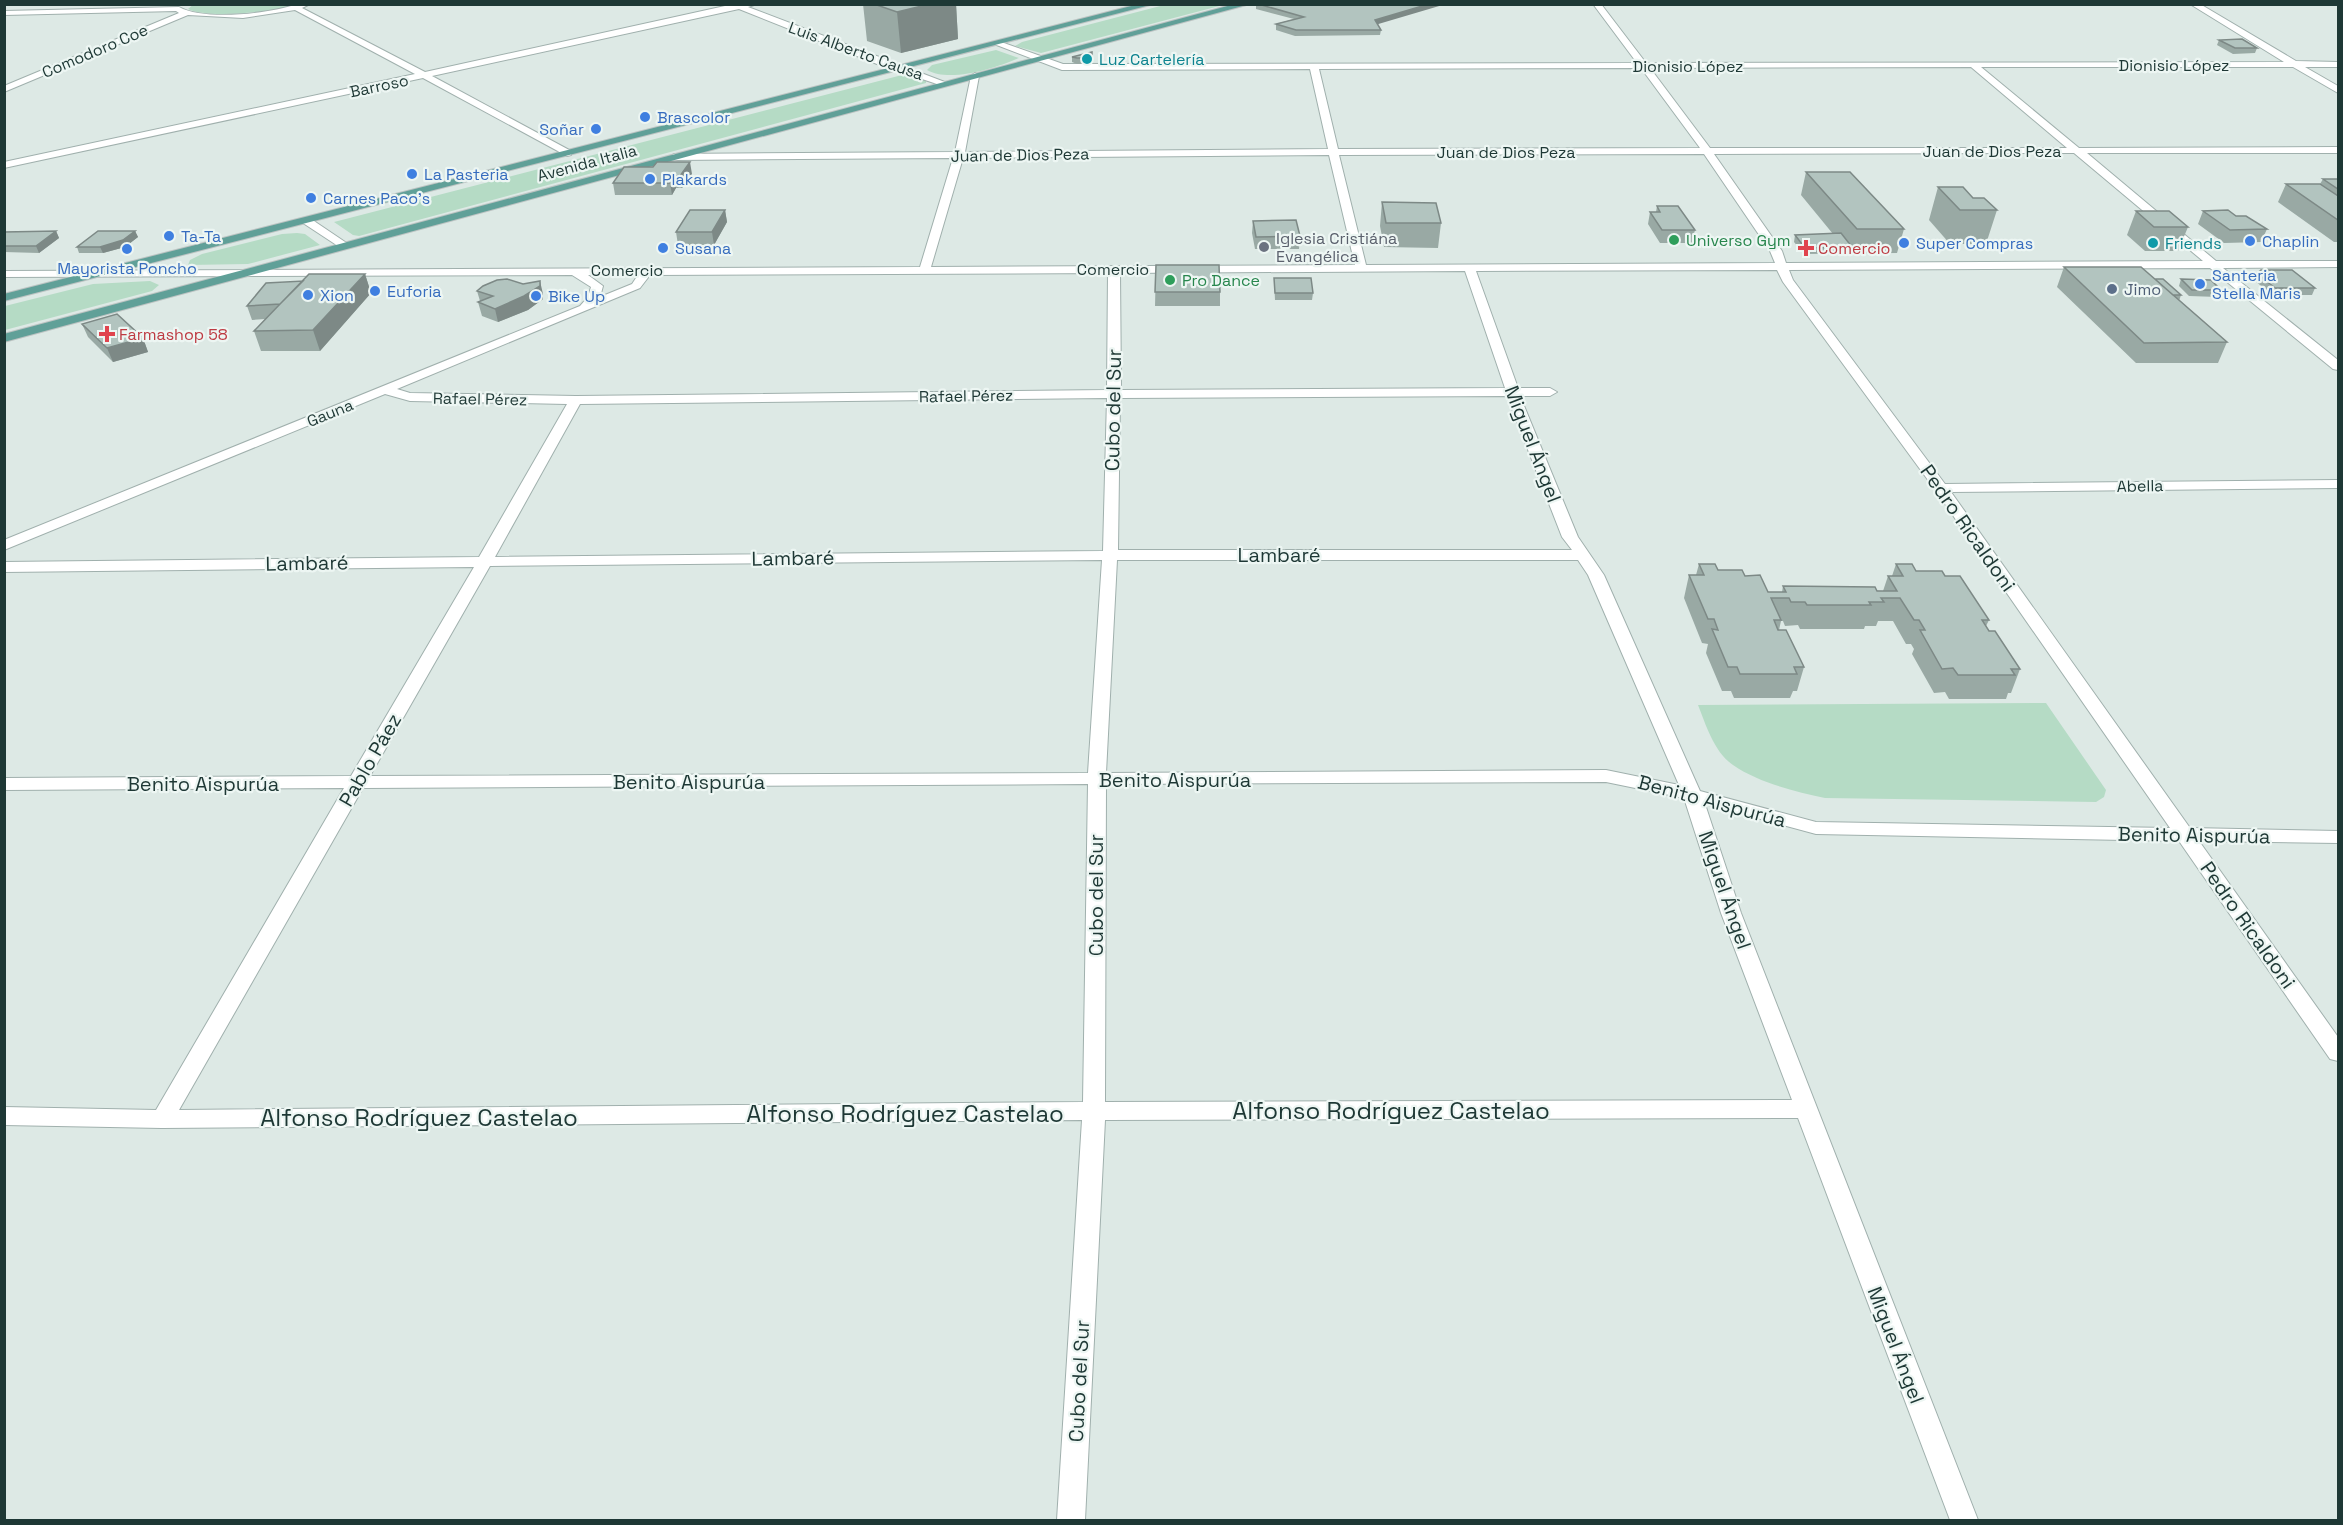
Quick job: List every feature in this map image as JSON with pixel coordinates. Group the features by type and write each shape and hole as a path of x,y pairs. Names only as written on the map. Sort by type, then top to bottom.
{"main road":[{"name":"Avenida Italia","path":"4,298 1150,4"},
{"name":"Avenida Italia","path":"4,338 1246,4"}],"street":[{"name":"Barroso","path":"4,165 753,4"},
{"name":"Pedro Ricaldoni","path":"1597,4 1707,151 1776,251 1787,280 1941,488 2338,1053"},
{"path":"2194,4 2338,90"},
{"path":"4,13 184,9 235,15 301,6 567,153"},
{"name":"Luis Alberto Causa","path":"736,6 946,84"},
{"name":"Comodoro Coe","path":"4,89 184,9"},
{"path":"998,44 1039,59"},
{"name":"Dionisio López","path":"1039,59 1062,67 1314,68 2338,64"},
{"path":"1973,65 2338,366"},
{"path":"1314,68 1361,268"},
{"path":"925,269 959,156 975,76"},
{"name":"Juan de Dios Peza","path":"674,157 1334,152 2338,150"},
{"path":"307,221 345,246"},
{"name":"Comercio","path":"4,274 2338,264"},
{"name":"Miguel Ángel","path":"1469,267 1513,394 1570,537 1596,575 1692,794 1731,913 1964,1521"},
{"name":"Cubo del Sur","path":"1071,1521 1094,1111 1097,780 1110,555 1114,269"},
{"path":"572,270 597,286 594,298 582,309"},
{"name":"Gauna","path":"4,546 636,286 647,270"},
{"name":"Rafael Pérez","path":"384,390 395,395 421,398 576,400 1550,392"},
{"name":"Pablo Páez","path":"162,1119 358,783 576,400"},
{"name":"Abella","path":"1941,488 2338,484"},
{"name":"Lambaré","path":"4,567 1110,555 1582,555"},
{"name":"Benito Aispurúa","path":"4,784 1606,776 1658,784 1783,822 1816,828 2338,837"},
{"name":"Alfonso Rodríguez Castelao","path":"4,1116 162,1119 1094,1111 1806,1109"}],"green space":[{"path":"194,4 294,5 256,12 210,14 188,9"},
{"path":"1168,4 1223,5 1041,53 1015,46 1022,42"},
{"path":"996,50 1019,58 985,70 960,75 937,74 927,70 932,65"},
{"path":"906,74 926,81 926,83 359,236 353,235 334,222"},
{"path":"282,234 305,234 320,245 248,264 188,265 190,260 202,254"},
{"path":"150,281 159,285 152,291 5,330 5,306 93,284"},
{"path":"2046,703 2106,790 2104,797 2096,802 1825,798 1777,786 1754,777 1726,760 1711,738 1698,705"}],"building":[{"path":"874,4 930,4 897,12"},
{"path":"1258,4 1429,4 1375,20 1381,30 1296,30 1276,24 1304,17"},
{"path":"2242,39 2257,48 2235,48 2219,40"},
{"path":"1092,52 1092,58 1072,57"},
{"path":"657,162 690,162 680,176 674,176 670,183 613,183 624,167 653,167"},
{"path":"1806,172 1850,172 1904,229 1857,229"},
{"path":"2323,179 2338,179 2338,189"},
{"path":"2286,184 2320,184 2338,196 2338,220"},
{"path":"1938,187 1963,187 1973,198 1984,198 1997,210 1960,210"},
{"path":"1382,202 1436,203 1441,223 1386,223"},
{"path":"1657,206 1678,206 1695,230 1662,230 1650,212 1660,212"},
{"path":"690,210 725,210 712,232 676,232"},
{"path":"2228,210 2236,216 2246,216 2267,229 2230,230 2203,211"},
{"path":"2136,211 2169,211 2188,227 2154,227"},
{"path":"1296,220 1300,236 1256,237 1253,221"},
{"path":"56,231 36,246 4,246 4,232"},
{"path":"98,231 135,231 123,240 100,247 77,247"},
{"path":"1841,233 1852,247 1805,248 1795,235"},
{"path":"1156,265 1219,265 1220,292 1155,292"},
{"path":"2064,267 2141,267 2227,342 2144,343"},
{"path":"2261,270 2292,270 2315,288 2275,288 2257,273"},
{"path":"309,274 365,274 313,330 254,331"},
{"path":"1274,278 1311,278 1313,293 1275,293"},
{"path":"507,279 523,284 540,281 540,286 495,309 478,302 493,296 477,291 483,286 497,280"},
{"path":"2155,279 2163,279 2181,295 2173,295"},
{"path":"2181,279 2211,280 2221,290 2192,290"},
{"path":"303,281 280,304 247,306 266,283"},
{"path":"117,314 143,338 107,348 82,324"},
{"path":"1699,564 1715,564 1718,570 1742,570 1745,576 1760,575 1768,592 1786,592 1783,586 1875,587 1877,591 1897,591 1888,576 1903,576 1896,564 1912,564 1916,571 1942,571 1945,576 1960,576 1989,620 1982,620 1989,631 1995,631 2020,669 2011,669 2015,675 1958,675 1953,668 1942,669 1920,630 1925,630 1919,620 1914,620 1900,598 1881,598 1884,602 1869,602 1871,605 1807,605 1805,602 1791,602 1789,598 1771,598 1781,620 1774,620 1778,630 1786,630 1804,667 1794,667 1797,674 1740,674 1737,667 1728,667 1712,629 1718,630 1714,619 1708,619 1689,575 1704,575"}],"place":[{"name":"Luz Cartelería","path":"1087,59"},
{"name":"Brascolor","path":"645,117"},
{"name":"Soñar","path":"596,129"},
{"name":"La Pasteria","path":"412,174"},
{"name":"Plakards","path":"650,179"},
{"name":"Carnes Paco's","path":"311,198"},
{"name":"Ta-Ta","path":"169,236"},
{"name":"Universo Gym","path":"1674,240"},
{"name":"Chaplin","path":"2250,241"},
{"name":"Super Compras","path":"1904,243"},
{"name":"Friends","path":"2153,243"},
{"name":"Iglesia Cristiána Evangélica","path":"1264,247"},
{"name":"Susana","path":"663,248"},
{"name":"Comercio","path":"1806,248"},
{"name":"Mayorista Poncho","path":"127,249"},
{"name":"Pro Dance","path":"1170,280"},
{"name":"Santeria Stella Maris","path":"2200,284"},
{"name":"Jimo","path":"2112,289"},
{"name":"Euforia","path":"375,291"},
{"name":"Xion","path":"308,295"},
{"name":"Bike Up","path":"536,296"},
{"name":"Farmashop 58","path":"107,334"}]}
